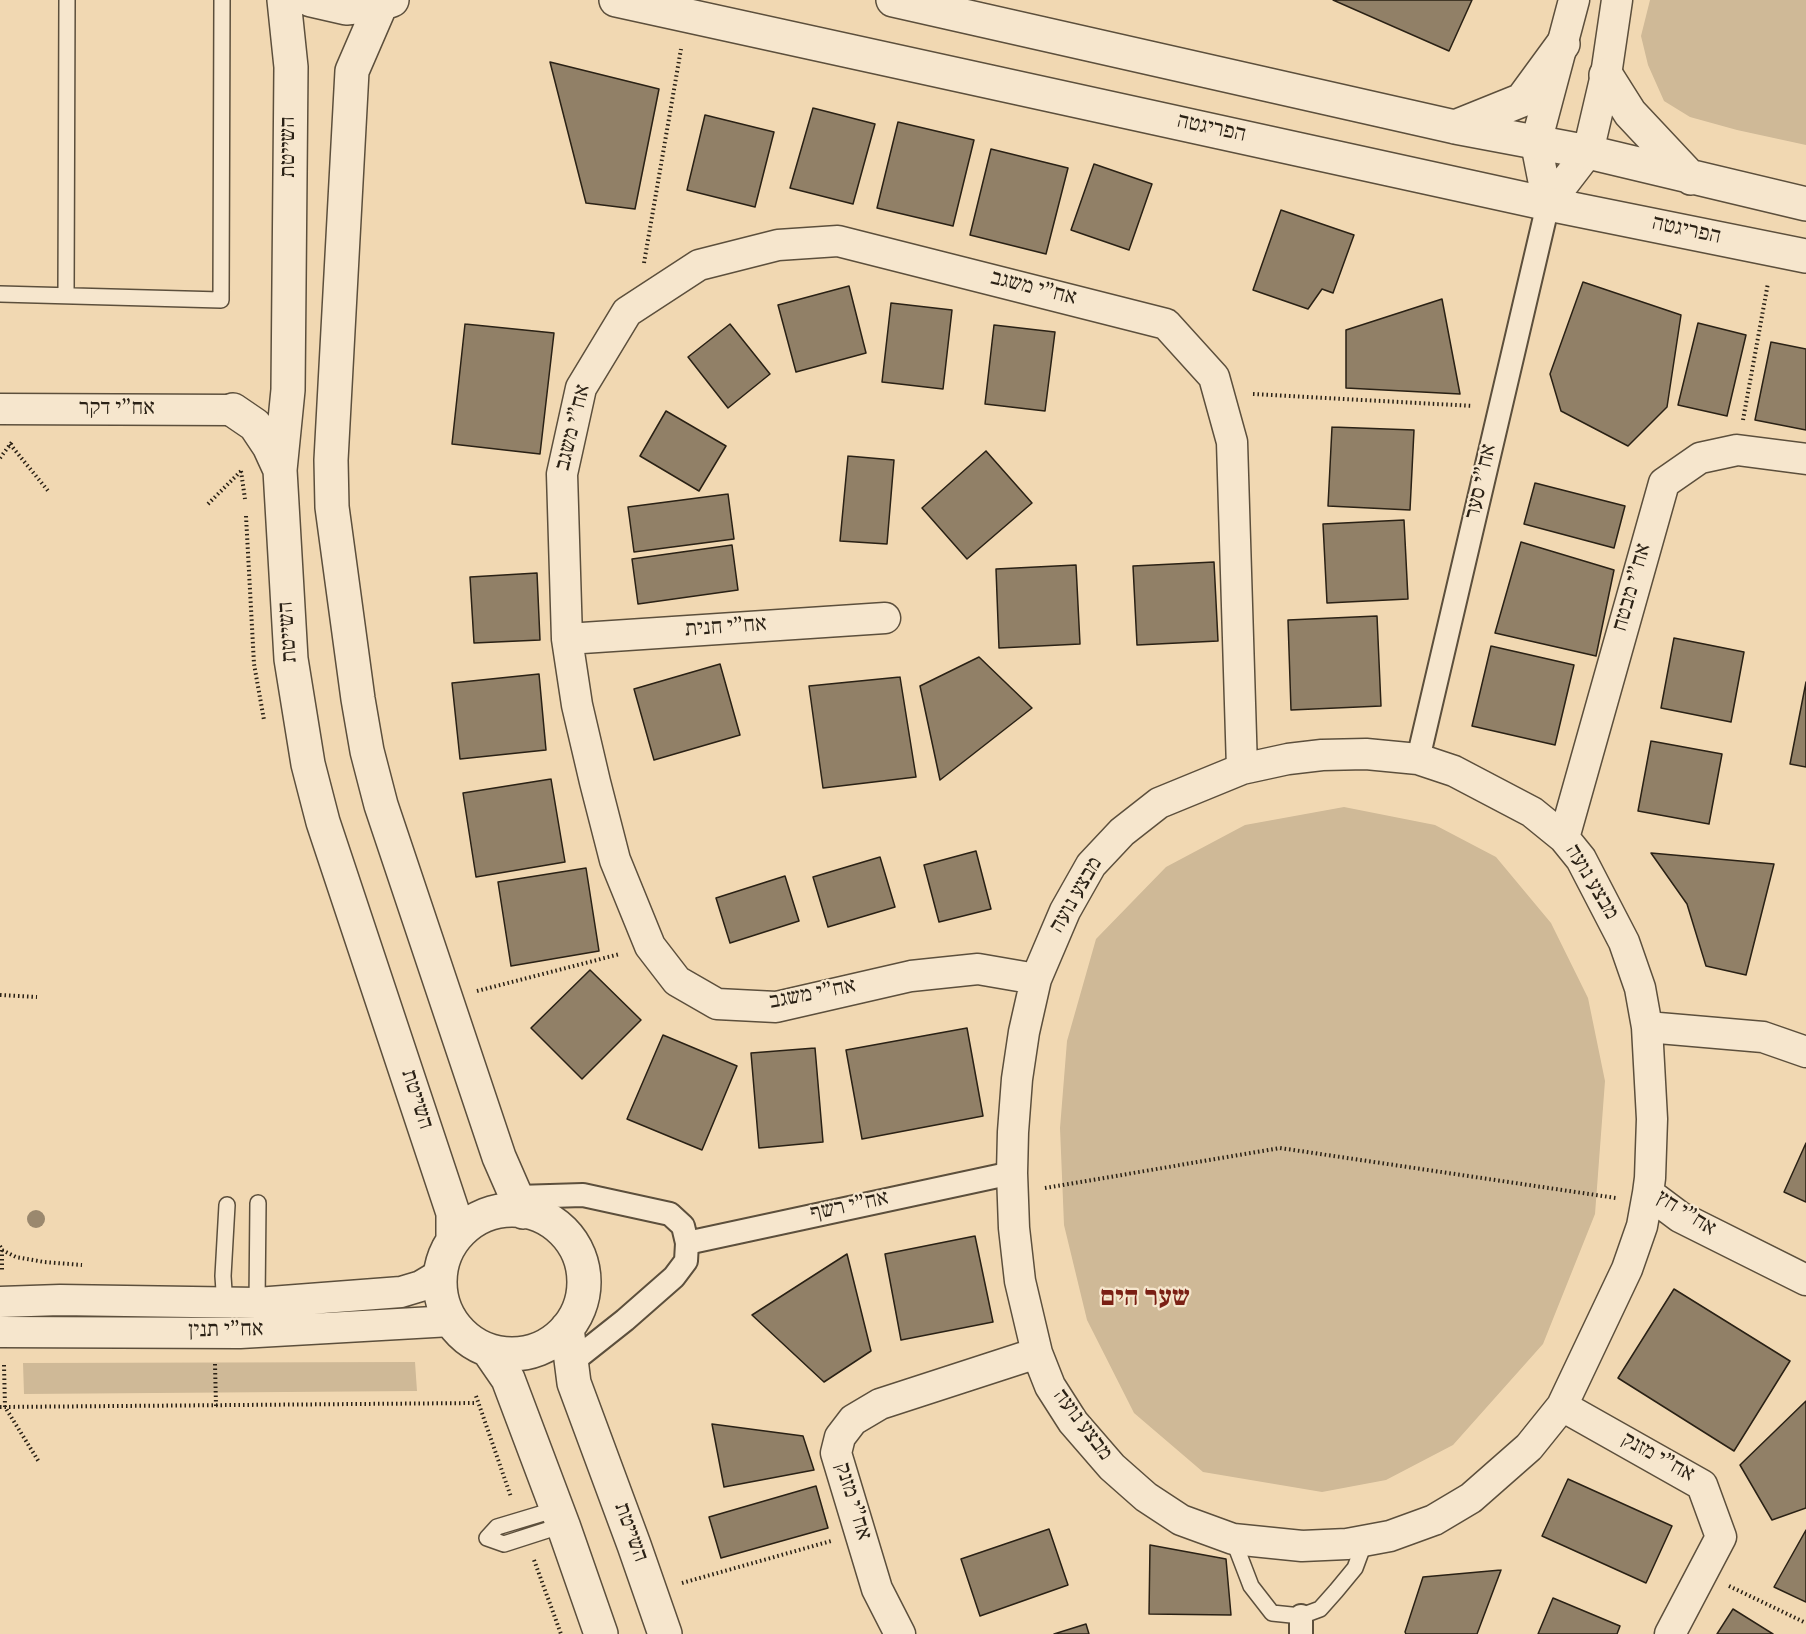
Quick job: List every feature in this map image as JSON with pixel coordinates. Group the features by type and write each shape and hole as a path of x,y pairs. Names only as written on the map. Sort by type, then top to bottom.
{"street":[{"name":"השייטת","path":"284,0 291,67 288,390 280,470 291,659 308,764 323,822 453,1213 453,1240"},
{"path":"311,0 346,8 387,2"},
{"name":"הפריגטה","path":"616,0 1548,204 1806,256"},
{"path":"893,0 1455,127 1588,152 1806,204"},
{"path":"1548,204 1536,143 1574,0"},
{"path":"1548,204 1588,152 1606,75 1617,0"},
{"path":"387,2 352,71 332,460 332,507 353,664 367,751 384,815 500,1157 520,1204 548,1219 566,1233 579,1253 584,1276 583,1299 573,1321 559,1338 536,1350 512,1354 488,1350 467,1338 451,1321 442,1298 441,1274 447,1251 459,1231 480,1218 520,1204 583,1195 670,1214 683,1226 687,1243 687,1261 674,1277 572,1362"},
{"path":"1455,127 1522,100 1563,44"},
{"path":"1606,75 1630,113 1691,178"},
{"name":"אח\"י סער","path":"1418,759 1548,204"},
{"name":"אח\"י משגב","path":"1036,979 978,969 911,976 776,1007 717,1004 676,981 650,946 615,860 609,838 577,705 567,639 562,474 581,388 627,312 699,265 777,245 838,241 1166,324 1214,377 1233,442 1242,769"},
{"path":"233,410 253,410 267,405 288,390"},
{"path":"233,410 255,425 269,446 280,470"},
{"name":"אח\"י דקר","path":"3,423 233,410"},
{"name":"אח\"י מבטח","path":"1564,838 1664,483 1700,458 1737,450 1806,459"},
{"name":"אח\"י חנית","path":"567,639 885,618"},
{"name":"מבצע נועה","path":"1366,754 1418,759 1454,771 1532,812 1564,838 1581,859 1602,895 1624,942 1640,988 1647,1027 1652,1119 1650,1178 1642,1226 1627,1269 1562,1406 1529,1447 1471,1498 1434,1520 1390,1536 1347,1544 1302,1546 1233,1539 1181,1520 1146,1497 1112,1467 1072,1422 1050,1386 1037,1353 1020,1281 1012,1183 1017,1079 1036,979 1065,911 1091,865 1122,832 1159,803 1242,769 1288,759 1322,755 1366,754"},
{"path":"1647,1027 1763,1038 1806,1052"},
{"name":"אח\"י רשף","path":"687,1243 1012,1183"},
{"name":"אח\"י חץ","path":"1647,1198 1686,1200 1806,1259"},
{"name":"אח\"י חץ","path":"1647,1198 1806,1280"},
{"name":"אח\"י תנין","path":"0,1302 60,1299 256,1303 401,1292 421,1286 441,1274"},
{"name":"אח\"י תנין","path":"0,1332 240,1333 451,1321"},
{"name":"השייטת","path":"567,1328 574,1383 651,1592 664,1634"},
{"path":"488,1350 508,1379 601,1634"},
{"name":"אח\"י מזנק","path":"900,1634 878,1588 860,1533 836,1453 840,1437 853,1420 880,1404 1037,1353"},
{"name":"אח\"י מזנק","path":"1562,1406 1702,1485 1720,1537 1670,1634"}],"lane":[{"path":"66,296 67,0"},
{"path":"0,294 221,300 222,0"},
{"path":"240,1333 256,1303 258,1203"},
{"path":"227,1204 223,1303 240,1333"},
{"path":"1233,1539 1251,1586 1272,1613 1301,1625 1320,1610 1355,1569 1365,1540"}],"path":[{"path":"636,306 687,16"},
{"path":"1737,450 1773,249"},
{"path":"1218,392 1500,408"},
{"path":"3,423 10,444 49,492"},
{"path":"446,999 650,946"},
{"path":"0,995 37,997"},
{"path":"1012,1183 1280,1148 1647,1198"},
{"path":"215,1354 216,1406"},
{"path":"3,1407 477,1403"},
{"path":"3,1407 39,1462"},
{"path":"651,1592 860,1533"},
{"path":"1702,1572 1806,1623"}],"shaded area":[{"path":"1650,0 1806,0 1806,145 1690,117 1664,101 1648,65 1641,36"},
{"path":"1344,807 1435,825 1496,857 1551,923 1588,998 1605,1081 1595,1214 1543,1344 1453,1445 1386,1480 1322,1492 1203,1472 1134,1413 1087,1320 1064,1225 1060,1128 1067,1041 1096,939 1166,867 1245,825"},
{"path":"415,1362 417,1391 24,1394 23,1363"}],"building":[{"path":"1333,0 1472,0 1449,51"},
{"path":"550,62 659,89 635,209 586,203"},
{"path":"813,108 875,124 853,204 790,188"},
{"path":"705,115 774,132 755,207 687,190"},
{"path":"898,122 974,140 953,226 877,208"},
{"path":"991,149 1068,168 1046,254 970,235"},
{"path":"1094,164 1152,184 1129,250 1071,230"},
{"path":"1281,210 1354,235 1333,293 1322,289 1308,309 1253,290"},
{"path":"1583,282 1681,315 1667,407 1628,446 1561,411 1550,374"},
{"path":"849,286 866,353 796,372 778,305"},
{"path":"1442,299 1460,394 1346,388 1346,330"},
{"path":"891,303 952,310 943,389 882,382"},
{"path":"1698,323 1746,335 1727,416 1678,405"},
{"path":"465,324 554,333 540,454 452,444"},
{"path":"730,324 770,374 728,408 688,357"},
{"path":"994,325 1055,332 1045,411 985,404"},
{"path":"1771,342 1806,349 1806,430 1755,420"},
{"path":"666,411 726,446 699,491 640,456"},
{"path":"1332,427 1414,430 1410,510 1328,506"},
{"path":"986,451 1032,503 967,559 922,508"},
{"path":"848,456 894,460 887,544 840,541"},
{"path":"1535,483 1625,506 1614,548 1524,524"},
{"path":"728,494 734,539 634,552 628,507"},
{"path":"1404,520 1408,599 1327,603 1323,524"},
{"path":"1521,542 1614,570 1596,656 1495,633"},
{"path":"732,545 738,590 638,604 632,559"},
{"path":"1214,562 1218,641 1137,645 1133,566"},
{"path":"1076,565 1080,644 999,648 996,569"},
{"path":"537,573 540,640 474,643 470,577"},
{"path":"1377,616 1381,706 1291,710 1288,620"},
{"path":"1674,638 1744,652 1731,722 1661,708"},
{"path":"1491,646 1574,665 1555,745 1472,726"},
{"path":"979,657 1032,708 940,780 920,686"},
{"path":"720,664 740,735 654,760 634,689"},
{"path":"539,674 546,750 460,759 452,683"},
{"path":"900,677 916,777 823,788 809,686"},
{"path":"1806,682 1806,767 1790,764"},
{"path":"1651,741 1722,754 1709,824 1638,811"},
{"path":"551,779 565,862 476,877 463,793"},
{"path":"976,851 991,909 939,922 924,865"},
{"path":"1651,853 1774,864 1746,975 1706,966 1687,904"},
{"path":"880,857 895,907 828,927 813,877"},
{"path":"586,868 599,951 511,966 498,882"},
{"path":"785,876 799,921 730,943 716,898"},
{"path":"590,970 641,1020 582,1079 531,1028"},
{"path":"967,1028 983,1116 862,1139 846,1050"},
{"path":"663,1035 737,1066 702,1150 627,1119"},
{"path":"815,1048 823,1142 759,1148 751,1053"},
{"path":"1806,1143 1806,1202 1784,1192"},
{"path":"975,1236 993,1322 901,1340 885,1254"},
{"path":"847,1254 871,1351 824,1382 752,1315"},
{"path":"1674,1289 1790,1361 1734,1451 1618,1378"},
{"path":"1806,1401 1806,1508 1772,1520 1740,1465"},
{"path":"712,1424 803,1436 814,1470 724,1487"},
{"path":"1568,1479 1672,1526 1646,1583 1542,1536"},
{"path":"816,1486 828,1528 721,1558 709,1517"},
{"path":"1049,1529 1068,1585 980,1616 961,1559"},
{"path":"1806,1530 1806,1602 1774,1587"},
{"path":"1150,1545 1226,1559 1231,1615 1149,1614"},
{"path":"1501,1570 1477,1634 1406,1634 1423,1577"},
{"path":"1553,1598 1620,1626 1617,1634 1538,1634"},
{"path":"1733,1609 1773,1634 1717,1634"},
{"path":"1086,1624 1089,1634 1054,1634"}],"district":[{"name":"שער הים","path":"1145,1300"}]}
